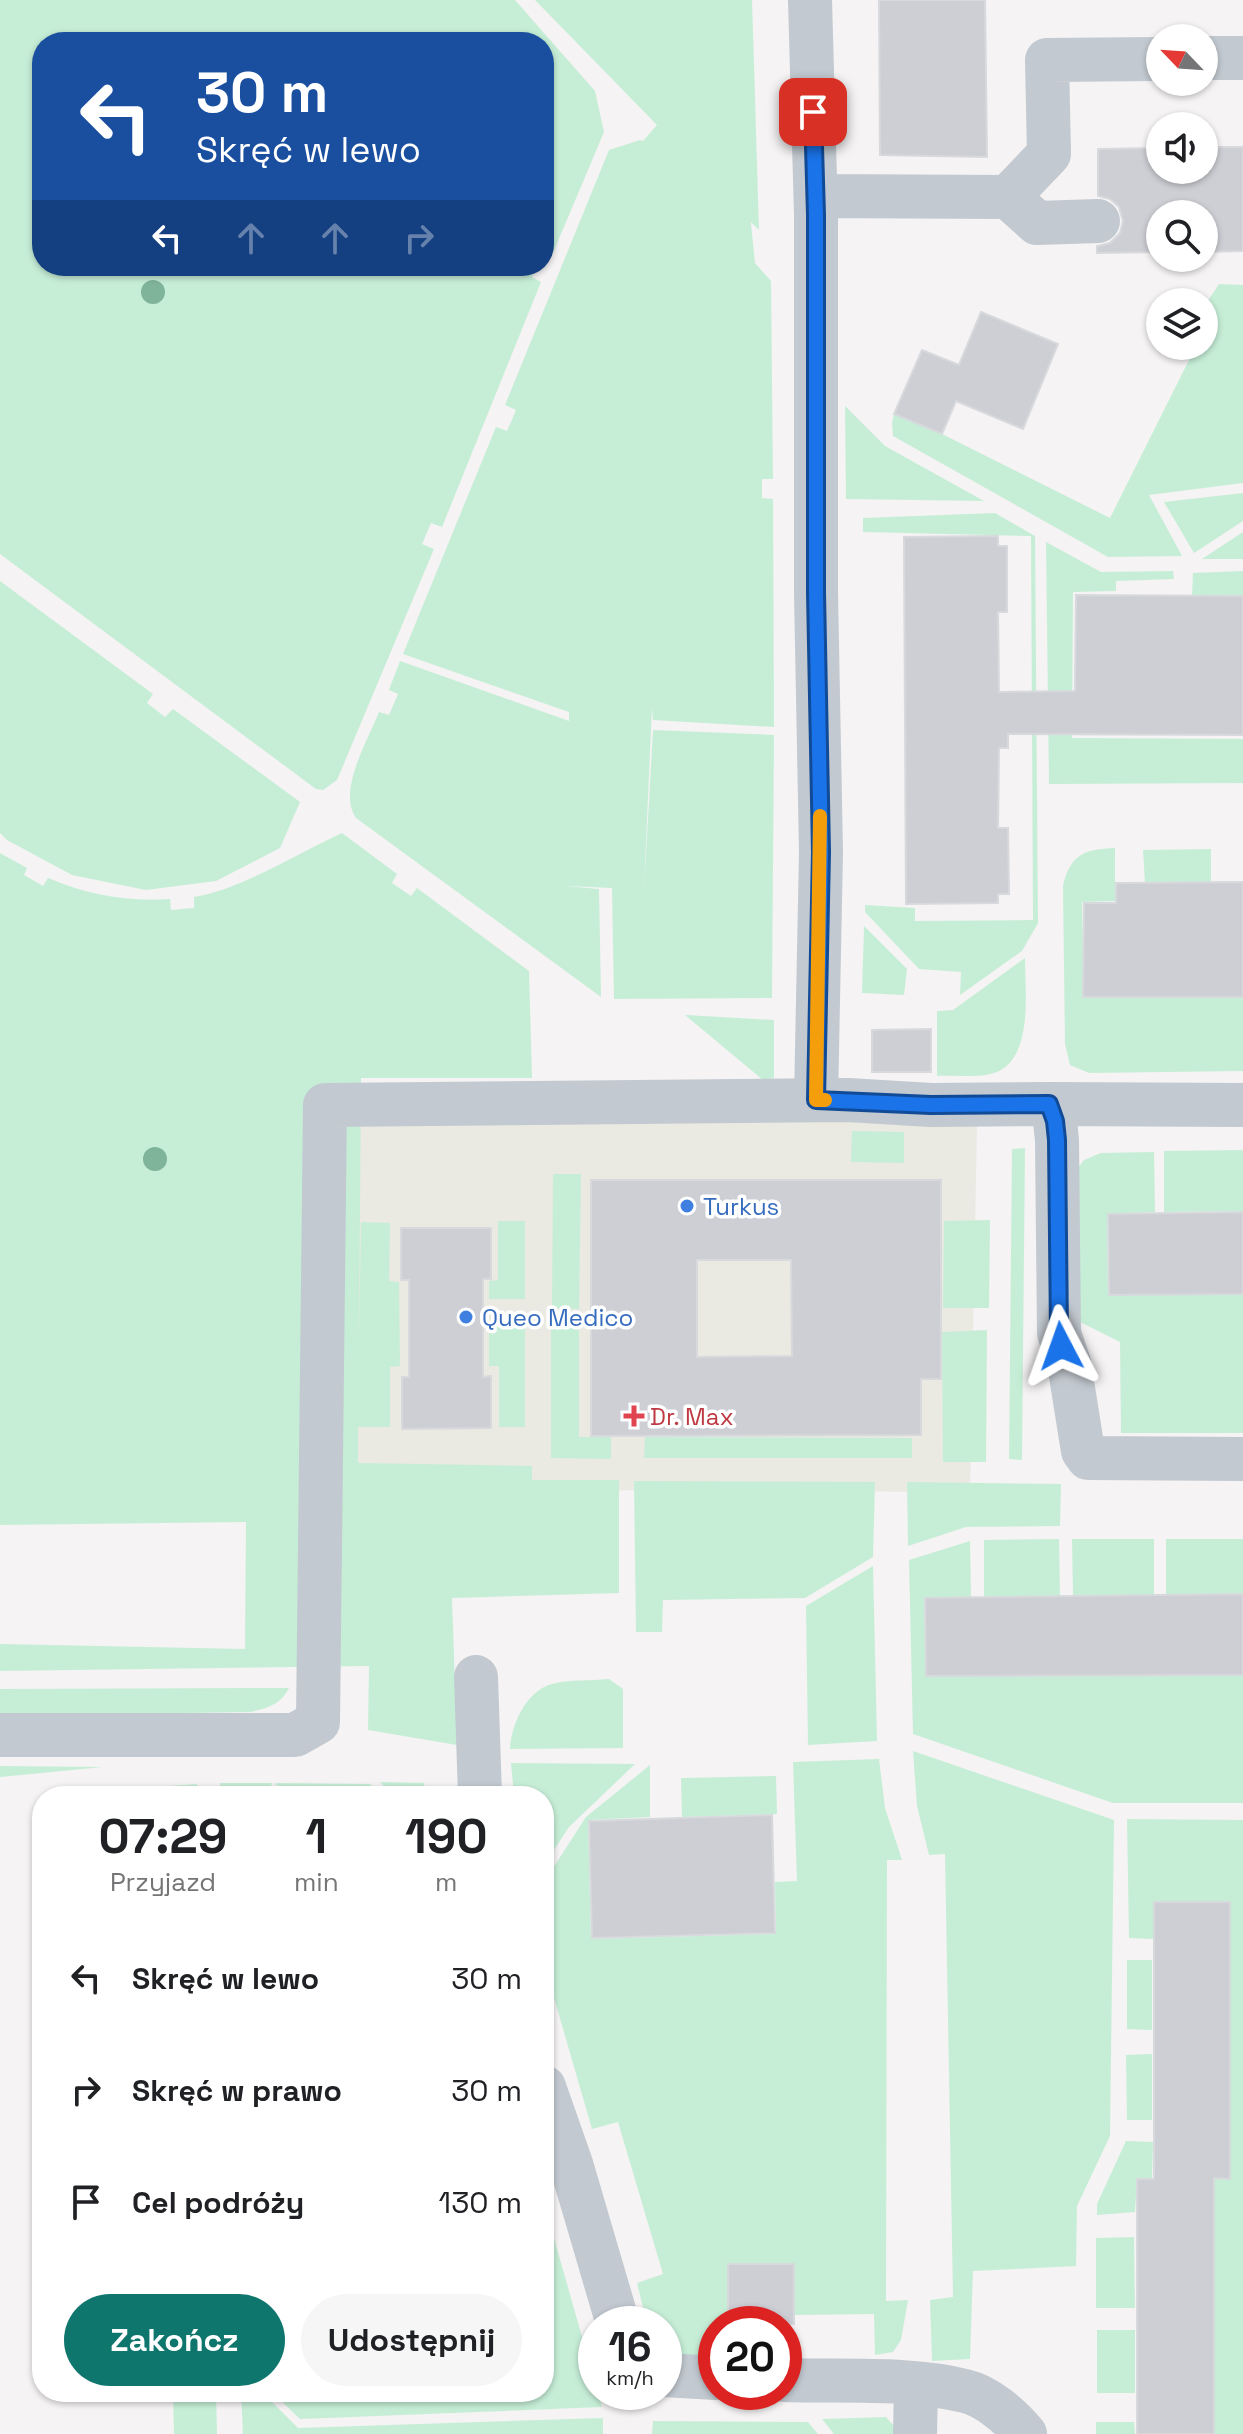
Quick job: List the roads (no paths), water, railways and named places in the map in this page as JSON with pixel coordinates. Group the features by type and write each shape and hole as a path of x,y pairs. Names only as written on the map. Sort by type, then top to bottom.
{"lane":[{"path":"810,0 816,196 816,593 821,852 816,1100"},
{"path":"1218,58 1243,58"},
{"path":"1008,197 1049,154 1047,60 1146,59"},
{"path":"816,196 1008,197 1037,223 1098,221"},
{"path":"0,1735 295,1735 318,1722 325,1105 816,1100 931,1105 1243,1105"},
{"path":"1049,1104 1057,1140 1059,1333 1069,1363 1083,1451 1088,1458 1243,1459"},
{"path":"476,1677 480,1786"},
{"path":"554,2116 613,2306"},
{"path":"802,2381 916,2384 967,2391 1016,2422 1025,2434"},
{"path":"915,2434 916,2384"}],"place":[{"name":"Turkus","path":"687,1206"},
{"name":"Queo Medico","path":"466,1317"},
{"name":"Dr. Max","path":"634,1416"}]}
